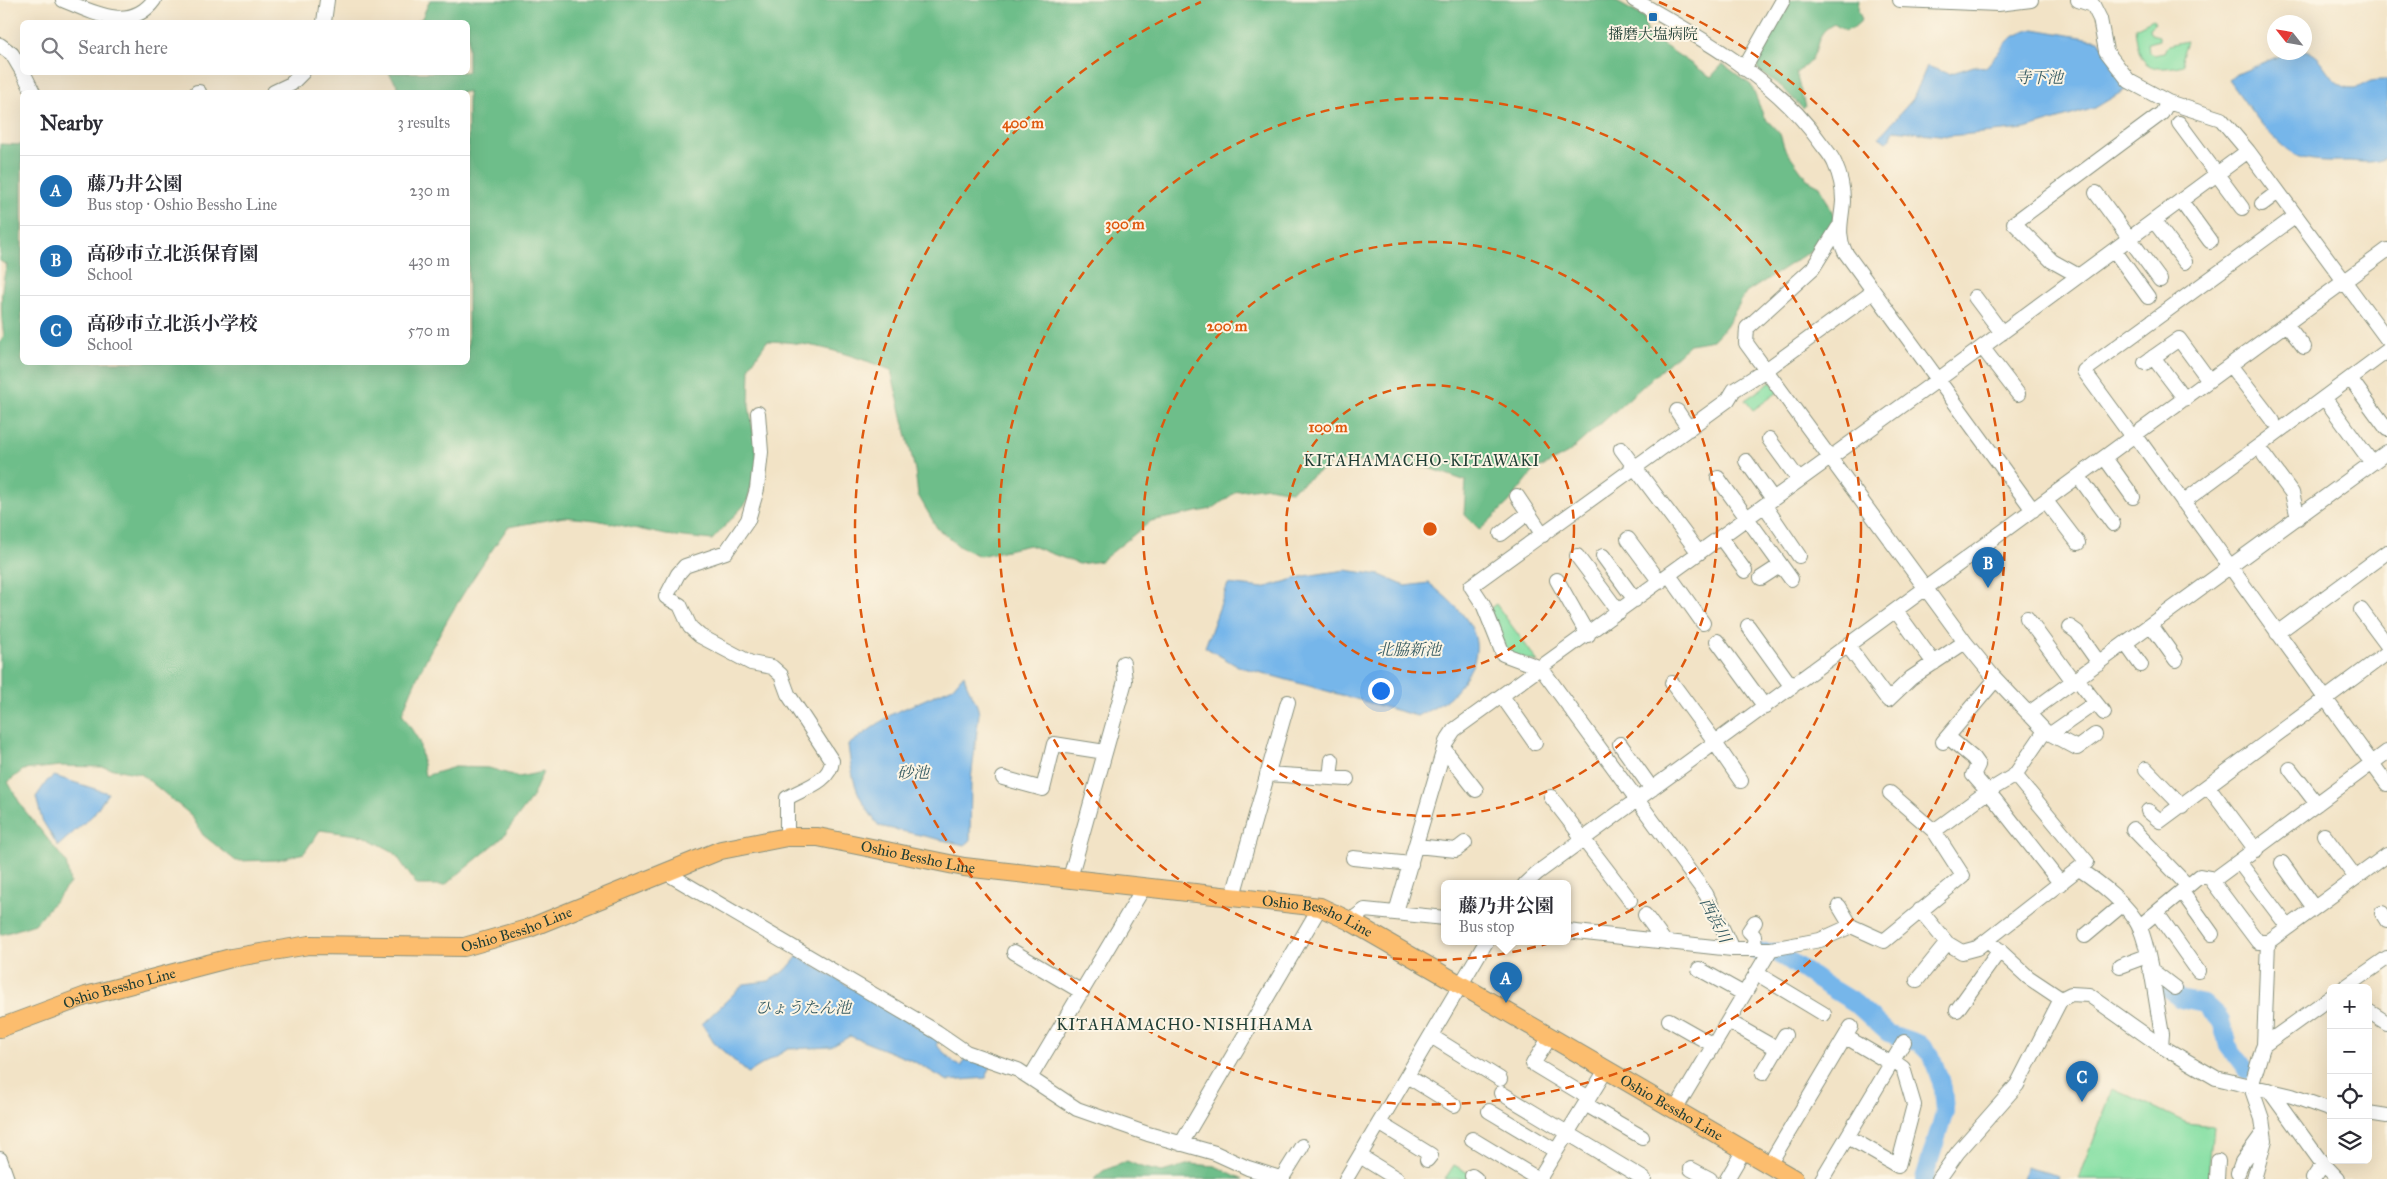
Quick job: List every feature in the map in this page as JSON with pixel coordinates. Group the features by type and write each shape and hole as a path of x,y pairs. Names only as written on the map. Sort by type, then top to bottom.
{"main road":[{"name":"Oshio Bessho Line","path":"0,1028 86,996 231,958 309,945 464,946 527,929 721,850 787,837 818,837 964,867 1320,907 1350,921 1794,1179"}],"street":[{"path":"63,0 100,15 118,18 139,14 154,0"},
{"path":"324,20 327,0"},
{"path":"1634,0 1772,88 1812,129 1835,162 1842,184 1843,201 1838,228 1839,242 1844,252 1939,379 2033,510"},
{"path":"1744,69 1783,0"},
{"path":"1900,0 1998,4 2031,0"},
{"path":"2078,0 2094,6 2100,19 2106,51 2129,81 2168,102 2221,119 2248,151 2387,339"},
{"path":"0,45 12,54 20,67"},
{"path":"24,75 32,90"},
{"path":"278,90 291,84 300,75"},
{"path":"2079,276 2052,261 2014,223 2162,113 2168,102"},
{"path":"2179,123 2188,144 2217,174 2242,208"},
{"path":"1396,912 1444,749 1454,730 1665,579 2248,151"},
{"path":"2262,204 2278,192"},
{"path":"2096,193 2160,280"},
{"path":"2181,201 2210,241"},
{"path":"2296,216 2084,371 2183,502 2387,784"},
{"path":"2154,221 2185,262"},
{"path":"1838,228 1813,268 1747,328 1746,343 1965,642 1996,679 2028,714 2048,732 2077,748 2095,735"},
{"path":"2114,250 2148,297"},
{"path":"1529,880 2387,250"},
{"path":"1732,949 1706,894 1541,668 1503,654 1483,604 1471,586 1728,400 1734,390 1766,370 1873,292"},
{"path":"1975,297 2002,332"},
{"path":"2286,324 2304,347"},
{"path":"2185,399 2149,360 2179,339 2209,380"},
{"path":"1982,347 2018,393"},
{"path":"2183,502 2387,351"},
{"path":"2230,365 2273,421"},
{"path":"2352,381 2387,429"},
{"path":"2326,400 2372,463"},
{"path":"1677,411 1689,429"},
{"path":"758,413 761,452 760,470 753,508 748,520 726,552 684,566 666,596 680,605 690,627 700,636 751,663 772,667 780,675 788,694 832,761 831,771 825,779 787,798 787,837"},
{"path":"1769,439 1799,480"},
{"path":"1621,449 1699,553"},
{"path":"2028,714 2230,569 2387,452"},
{"path":"2105,458 2128,494"},
{"path":"2271,459 2292,493 2298,518"},
{"path":"1746,461 1799,556"},
{"path":"2079,477 2114,524"},
{"path":"1718,478 1791,579"},
{"path":"1517,496 1543,535"},
{"path":"2046,501 2078,543"},
{"path":"1501,534 1528,513"},
{"path":"1721,538 1745,571"},
{"path":"1628,539 1704,623"},
{"path":"2277,633 2387,552"},
{"path":"1578,556 1619,612"},
{"path":"1603,556 1635,600"},
{"path":"1761,578 1781,565"},
{"path":"1557,580 1588,635"},
{"path":"1896,610 1934,663"},
{"path":"2361,610 2387,645"},
{"path":"1934,831 1987,792 2015,775 2048,732 2099,708 2027,618"},
{"path":"1748,626 1792,687"},
{"path":"2070,626 2078,632 2099,663"},
{"path":"2151,626 2176,660"},
{"path":"1717,641 1765,707"},
{"path":"1848,646 1888,700 1911,678 1965,642"},
{"path":"2126,644 2141,666"},
{"path":"2148,811 2160,821 2387,654"},
{"path":"1070,878 1125,681 1123,663"},
{"path":"1996,679 1946,739 1977,763 1973,775 2061,884"},
{"path":"1672,683 1741,781"},
{"path":"1502,696 1535,743"},
{"path":"1233,896 1288,702"},
{"path":"1004,778 1042,789 1054,744 1106,752"},
{"path":"1620,744 1652,789"},
{"path":"1444,749 1476,790"},
{"path":"2139,927 2200,876 2215,878 2256,850 2387,752"},
{"path":"1328,781 1332,760"},
{"path":"2146,769 2182,806"},
{"path":"2290,769 2317,804"},
{"path":"1268,774 1328,781 1347,779"},
{"path":"1920,910 1947,942 1962,952 1978,948 2087,862 2015,775"},
{"path":"2208,786 2256,850"},
{"path":"1839,906 1851,926 1884,942 1963,876 1934,831 1890,793"},
{"path":"1550,797 1630,900"},
{"path":"2133,829 2185,889 2212,934"},
{"path":"2324,835 2356,878"},
{"path":"1416,846 1456,850 1465,842"},
{"path":"2210,878 2258,942 2268,942 2387,855"},
{"path":"1353,858 1410,864"},
{"path":"2239,862 2288,927"},
{"path":"2282,864 2287,879 2314,908"},
{"path":"2079,869 2101,883 2122,905 2139,927 2162,1034 2161,1046"},
{"path":"665,872 937,1032 966,1052 1011,1067 1077,1109 1181,1144 1215,1153 1248,1168 1283,1179 1302,1146"},
{"path":"1030,1078 1144,887"},
{"path":"2085,936 2122,905"},
{"path":"1181,1144 1320,907"},
{"path":"1350,921 1365,910 1441,918"},
{"path":"2157,913 2198,971"},
{"path":"1646,915 1664,942"},
{"path":"1755,922 1749,931 1754,936 1755,949"},
{"path":"1571,931 1732,949 1771,949 1820,940 1851,926"},
{"path":"1989,941 2028,977 2061,999"},
{"path":"1917,980 1947,942"},
{"path":"2254,1179 2265,1140 2265,1130 2251,1087 2256,1064 2264,1045 2268,942"},
{"path":"1346,1179 1484,945"},
{"path":"1675,1110 1771,949"},
{"path":"1957,1010 2000,950"},
{"path":"1014,952 1082,992"},
{"path":"2350,984 2387,958"},
{"path":"2120,966 2148,962"},
{"path":"2148,962 2175,988"},
{"path":"1699,969 1744,994"},
{"path":"1756,973 1824,1014"},
{"path":"1939,1179 1958,1152 2017,1085 2061,999 2071,994 2090,995 2161,1046 2216,1078 2269,1090 2327,1109"},
{"path":"2264,1045 2327,1000"},
{"path":"2372,1014 2387,1024"},
{"path":"1669,1020 1714,1045"},
{"path":"1728,1020 1777,1049"},
{"path":"1769,1165 1848,1032 1903,1068 1914,1105 1897,1169 1848,1136"},
{"path":"1763,1073 1785,1035"},
{"path":"1431,1036 1500,1079"},
{"path":"1550,1037 1533,1064 1587,1101 1630,1124 1642,1137"},
{"path":"1822,1179 1904,1042"},
{"path":"1472,1139 1539,1179 1606,1070"},
{"path":"1407,1076 1454,1105"},
{"path":"2269,1090 2332,1169 2313,1179"},
{"path":"1501,1093 1644,1179"},
{"path":"1489,1111 1556,1152"},
{"path":"2372,1114 2387,1116"},
{"path":"1379,1123 1431,1155 1427,1160"},
{"path":"2238,1173 2242,1162 2265,1130"},
{"path":"1727,1179 1744,1150"},
{"path":"1360,1156 1398,1179"},
{"path":"0,1160 7,1179"},
{"path":"2217,1179 2218,1161"},
{"path":"1691,1169 1710,1179"}],"green space":[{"path":"430,0 1613,0 1644,17 1647,34 1711,77 1723,64 1751,85 1764,117 1780,134 1784,147 1807,179 1820,186 1834,216 1827,240 1746,293 1726,326 1713,340 1690,344 1568,453 1533,472 1509,502 1480,530 1464,514 1466,481 1429,468 1392,463 1334,461 1291,491 1268,487 1237,491 1212,509 1151,521 1101,561 1079,564 1029,545 980,556 960,547 937,528 918,495 915,470 891,370 815,346 767,341 750,366 749,406 758,461 747,502 712,540 666,535 596,520 564,517 508,527 449,617 423,665 402,714 419,741 425,776 455,767 489,768 519,777 543,772 531,799 502,838 445,885 417,885 394,852 364,836 320,830 304,853 277,860 236,861 203,835 191,815 141,774 103,767 60,766 23,770 8,782 22,807 66,862 70,883 35,924 0,935 0,344 4,335 1,300 7,265 0,261 0,144 20,145 20,365 470,365 470,90 398,90 398,86 390,75 470,75 470,20 419,20 422,18"},
{"path":"1790,0 1859,0 1858,10 1862,20 1853,28 1845,31 1834,24 1824,31 1811,60 1796,73 1805,107 1803,109 1782,87 1759,71 1756,64"},
{"path":"2153,19 2155,24 2150,28 2151,34 2159,36 2159,40 2148,43 2149,53 2154,55 2164,53 2168,45 2187,41 2182,56 2184,65 2152,67 2142,58 2135,28"},
{"path":"1771,382 1778,392 1753,410 1745,400"},
{"path":"1496,604 1538,662 1507,653 1489,609"},
{"path":"2113,1088 2187,1123 2213,1126 2208,1179 2079,1179"},
{"path":"1127,1161 1141,1167 1162,1172 1190,1164 1215,1166 1243,1179 1094,1179 1103,1171"},
{"path":"1454,1165 1470,1174 1467,1179 1445,1179"}],"water":[{"name":"寺下池","path":"2034,29 2098,40 2130,87 2095,108 2025,129 1948,136 1894,130 1890,139 1886,142 1879,137 1913,99 1927,66 1949,74 1974,66 1986,67 2011,39"},
{"path":"2312,54 2318,58 2338,83 2345,87 2355,88 2371,81 2387,80 2387,157 2379,161 2369,162 2326,161 2303,158 2293,153 2272,136 2253,113 2229,80 2235,75 2270,60 2312,60"},
{"name":"北脇新池","path":"1345,570 1380,575 1405,586 1429,583 1451,602 1469,623 1476,647 1474,661 1457,690 1446,700 1417,716 1237,666 1205,647 1228,584 1263,588 1305,576"},
{"name":"砂池","path":"964,674 979,714 971,780 970,841 965,845 879,826 856,788 848,745 892,714 953,687"},
{"path":"54,776 108,793 93,815 58,846 42,820 36,797 47,781"},
{"name":"ひょうたん池","path":"798,956 939,1040 936,1045 956,1064 962,1066 965,1057 991,1066 986,1078 948,1081 913,1061 850,1036 831,1047 788,1049 748,1073 714,1043 702,1024 744,984 769,981 787,969"},
{"path":"2026,1167 2059,1176 2058,1179 2023,1179"}],"waterway":[{"name":"西浜川","path":"1757,952 1777,952 1855,1003 1888,1033 1920,1044 1931,1055 1943,1088 1945,1111 1924,1179"},
{"path":"2158,980 2180,999 2204,1004 2218,1017 2221,1021 2228,1046 2246,1070"}],"place":[{"name":"播磨大塩病院","path":"1653,17"},
{"name":"高砂市立北浜保育園","path":"1988,588"},
{"name":"藤乃井公園","path":"1506,1003"},
{"name":"高砂市立北浜小学校","path":"2082,1102"}],"district":[{"name":"KITAHAMACHO-KITAWAKI","path":"1422,460"},
{"name":"KITAHAMACHO-NISHIHAMA","path":"1185,1024"}]}
